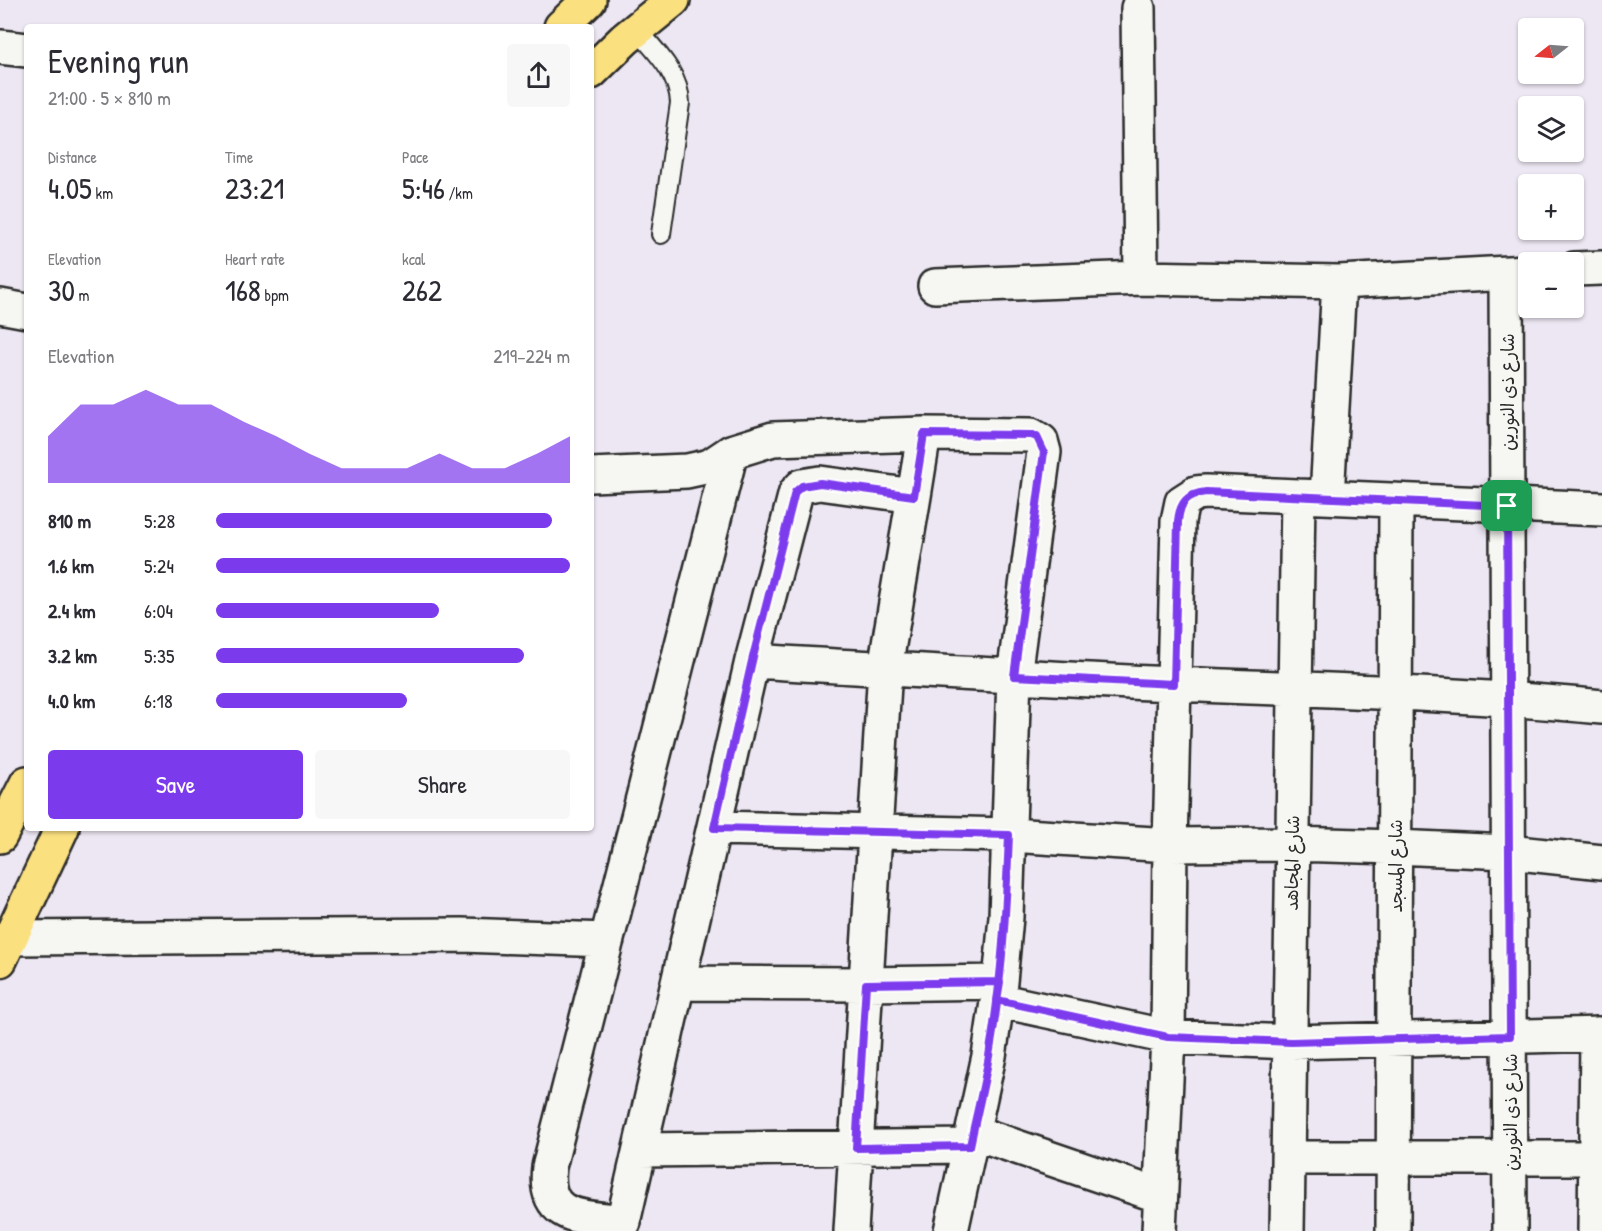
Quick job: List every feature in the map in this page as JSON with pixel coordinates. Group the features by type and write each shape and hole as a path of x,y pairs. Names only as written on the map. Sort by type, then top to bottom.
{"highway":[{"path":"564,24 589,0"},
{"path":"594,69 637,29 673,0"},
{"path":"0,836 24,789"},
{"path":"5,949 61,831"}],"street":[{"path":"1138,8 1141,278"},
{"path":"0,47 24,50"},
{"path":"1584,269 1602,268"},
{"path":"934,286 1141,278 1339,282 1517,273"},
{"name":"شارع ذى النورين","path":"1510,1231 1507,506 1517,273"},
{"name":"شارع المجاهد","path":"1287,1231 1295,689 1312,496 1339,282"},
{"path":"0,306 24,310"},
{"path":"851,1231 885,668 924,434"},
{"path":"594,475 687,471 710,466 731,452 773,440 924,434 1031,435 1037,437 1043,448 1014,676 1006,917 998,991 989,1056 951,1231"},
{"path":"731,452 549,1167 547,1185 556,1206 567,1214 623,1226 752,661 795,492 802,486 820,483 914,496"},
{"path":"1159,1231 1168,1037 1178,521 1182,502 1196,493 1206,492 1602,509"},
{"name":"شارع المسجد","path":"1393,1231 1396,501"},
{"path":"752,661 1174,684 1508,698 1602,707"},
{"path":"714,828 1009,835 1170,845 1293,844 1395,847 1508,852 1602,862"},
{"path":"5,949 462,935 607,940"},
{"path":"678,983 866,984 998,991 1168,1037 1291,1042 1599,1034 1595,1231"},
{"path":"640,1150 856,1148 971,1139 1160,1196"},
{"path":"1288,1158 1596,1158"}],"lane":[{"path":"637,29 672,72 679,92 680,103 661,234"}],"route":[{"path":"1507,506 1206,492 1189,496 1182,502 1178,521 1174,684 1014,676 1044,452 1041,441 1037,437 1031,435 924,434 914,496 820,483 802,486 795,492 752,661 714,828 1009,835 1006,917 1000,982 989,1056 970,1146 856,1148 866,984 1000,982 997,1000 1168,1037 1291,1042 1510,1036 1507,506"}]}
